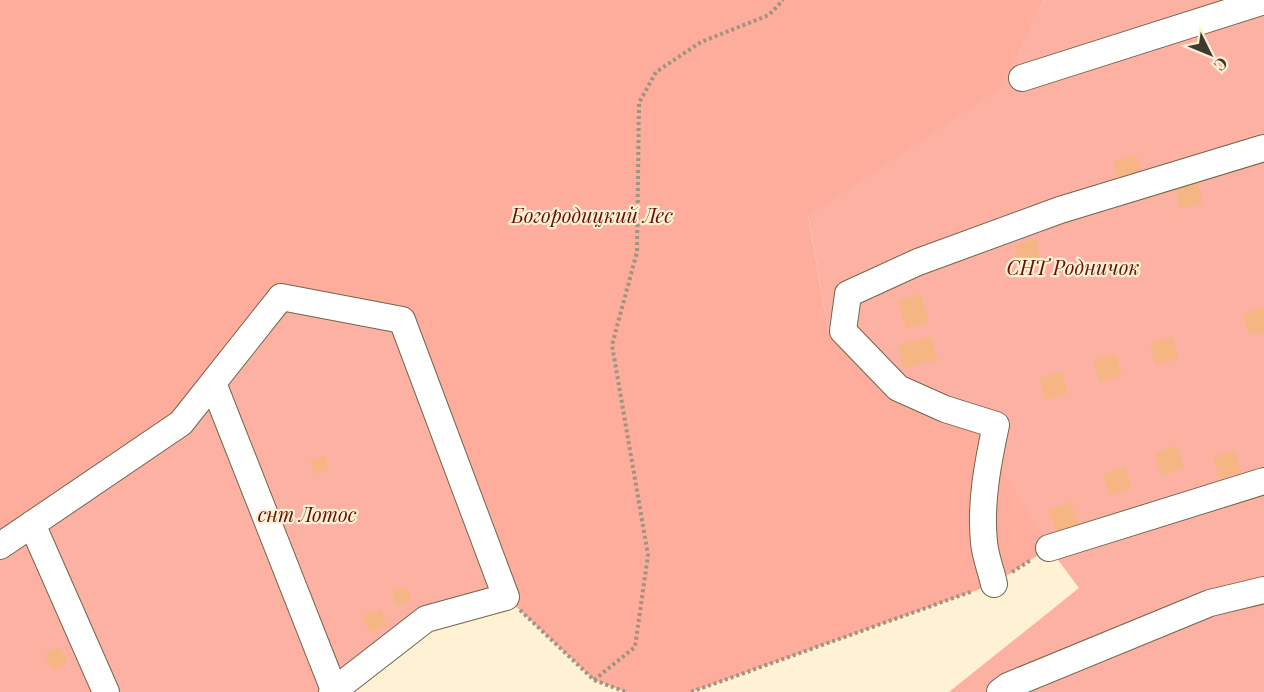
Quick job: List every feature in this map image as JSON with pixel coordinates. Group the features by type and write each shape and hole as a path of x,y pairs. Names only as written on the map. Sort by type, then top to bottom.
{"street":[{"path":"1022,78 1264,1"},
{"path":"994,584 984,543 984,499 996,425 945,410 898,388 843,331 848,294 918,262 1060,210 1264,148"},
{"path":"0,546 181,423 281,297 402,320 506,597 426,619 333,691 213,383"},
{"path":"1050,548 1264,482"},
{"path":"32,524 106,692"},
{"path":"1000,692 1008,686 1210,603 1264,590"}],"path":[{"path":"594,680 635,647 648,555 612,345 637,252 639,103 656,72 701,42 769,15 783,0"},
{"path":"691,692 994,584 1050,548"},
{"path":"506,597 594,680 626,692"}],"green space":[{"name":"Богородицкий Лес","path":"0,0 1044,0 1000,88 808,216 828,330 895,400 982,436 1049,548 994,584 691,692 626,692 594,680 506,597 402,320 281,297 181,423 0,546"},
{"name":"СНТ Родничок","path":"1044,0 1264,0 1264,692 949,692 1079,588 1049,548 895,400 828,330 808,215 999,88"},
{"name":"снт Лотос","path":"281,297 402,320 506,597 426,619 332,692 0,692 0,546"}],"building":[{"path":"1137,155 1142,177 1119,183 1114,161"},
{"path":"1198,182 1203,204 1180,209 1175,187"},
{"path":"1036,239 1041,261 1019,266 1014,245"},
{"path":"921,294 929,322 906,328 898,300"},
{"path":"1264,308 1264,332 1249,335 1243,313"},
{"path":"932,337 938,360 903,368 898,345"},
{"path":"1173,337 1178,359 1155,365 1150,343"},
{"path":"1116,354 1122,376 1099,382 1094,360"},
{"path":"1062,372 1067,394 1045,400 1040,378"},
{"path":"1177,446 1184,468 1161,475 1155,453"},
{"path":"1235,450 1242,472 1220,479 1213,457"},
{"path":"325,456 329,470 314,474 310,460"},
{"path":"1125,467 1132,488 1110,495 1103,474"},
{"path":"1071,502 1078,524 1056,531 1049,510"},
{"path":"407,587 411,601 396,606 392,591"},
{"path":"381,609 387,626 369,632 363,615"},
{"path":"59,647 68,661 53,670 44,655"}]}
